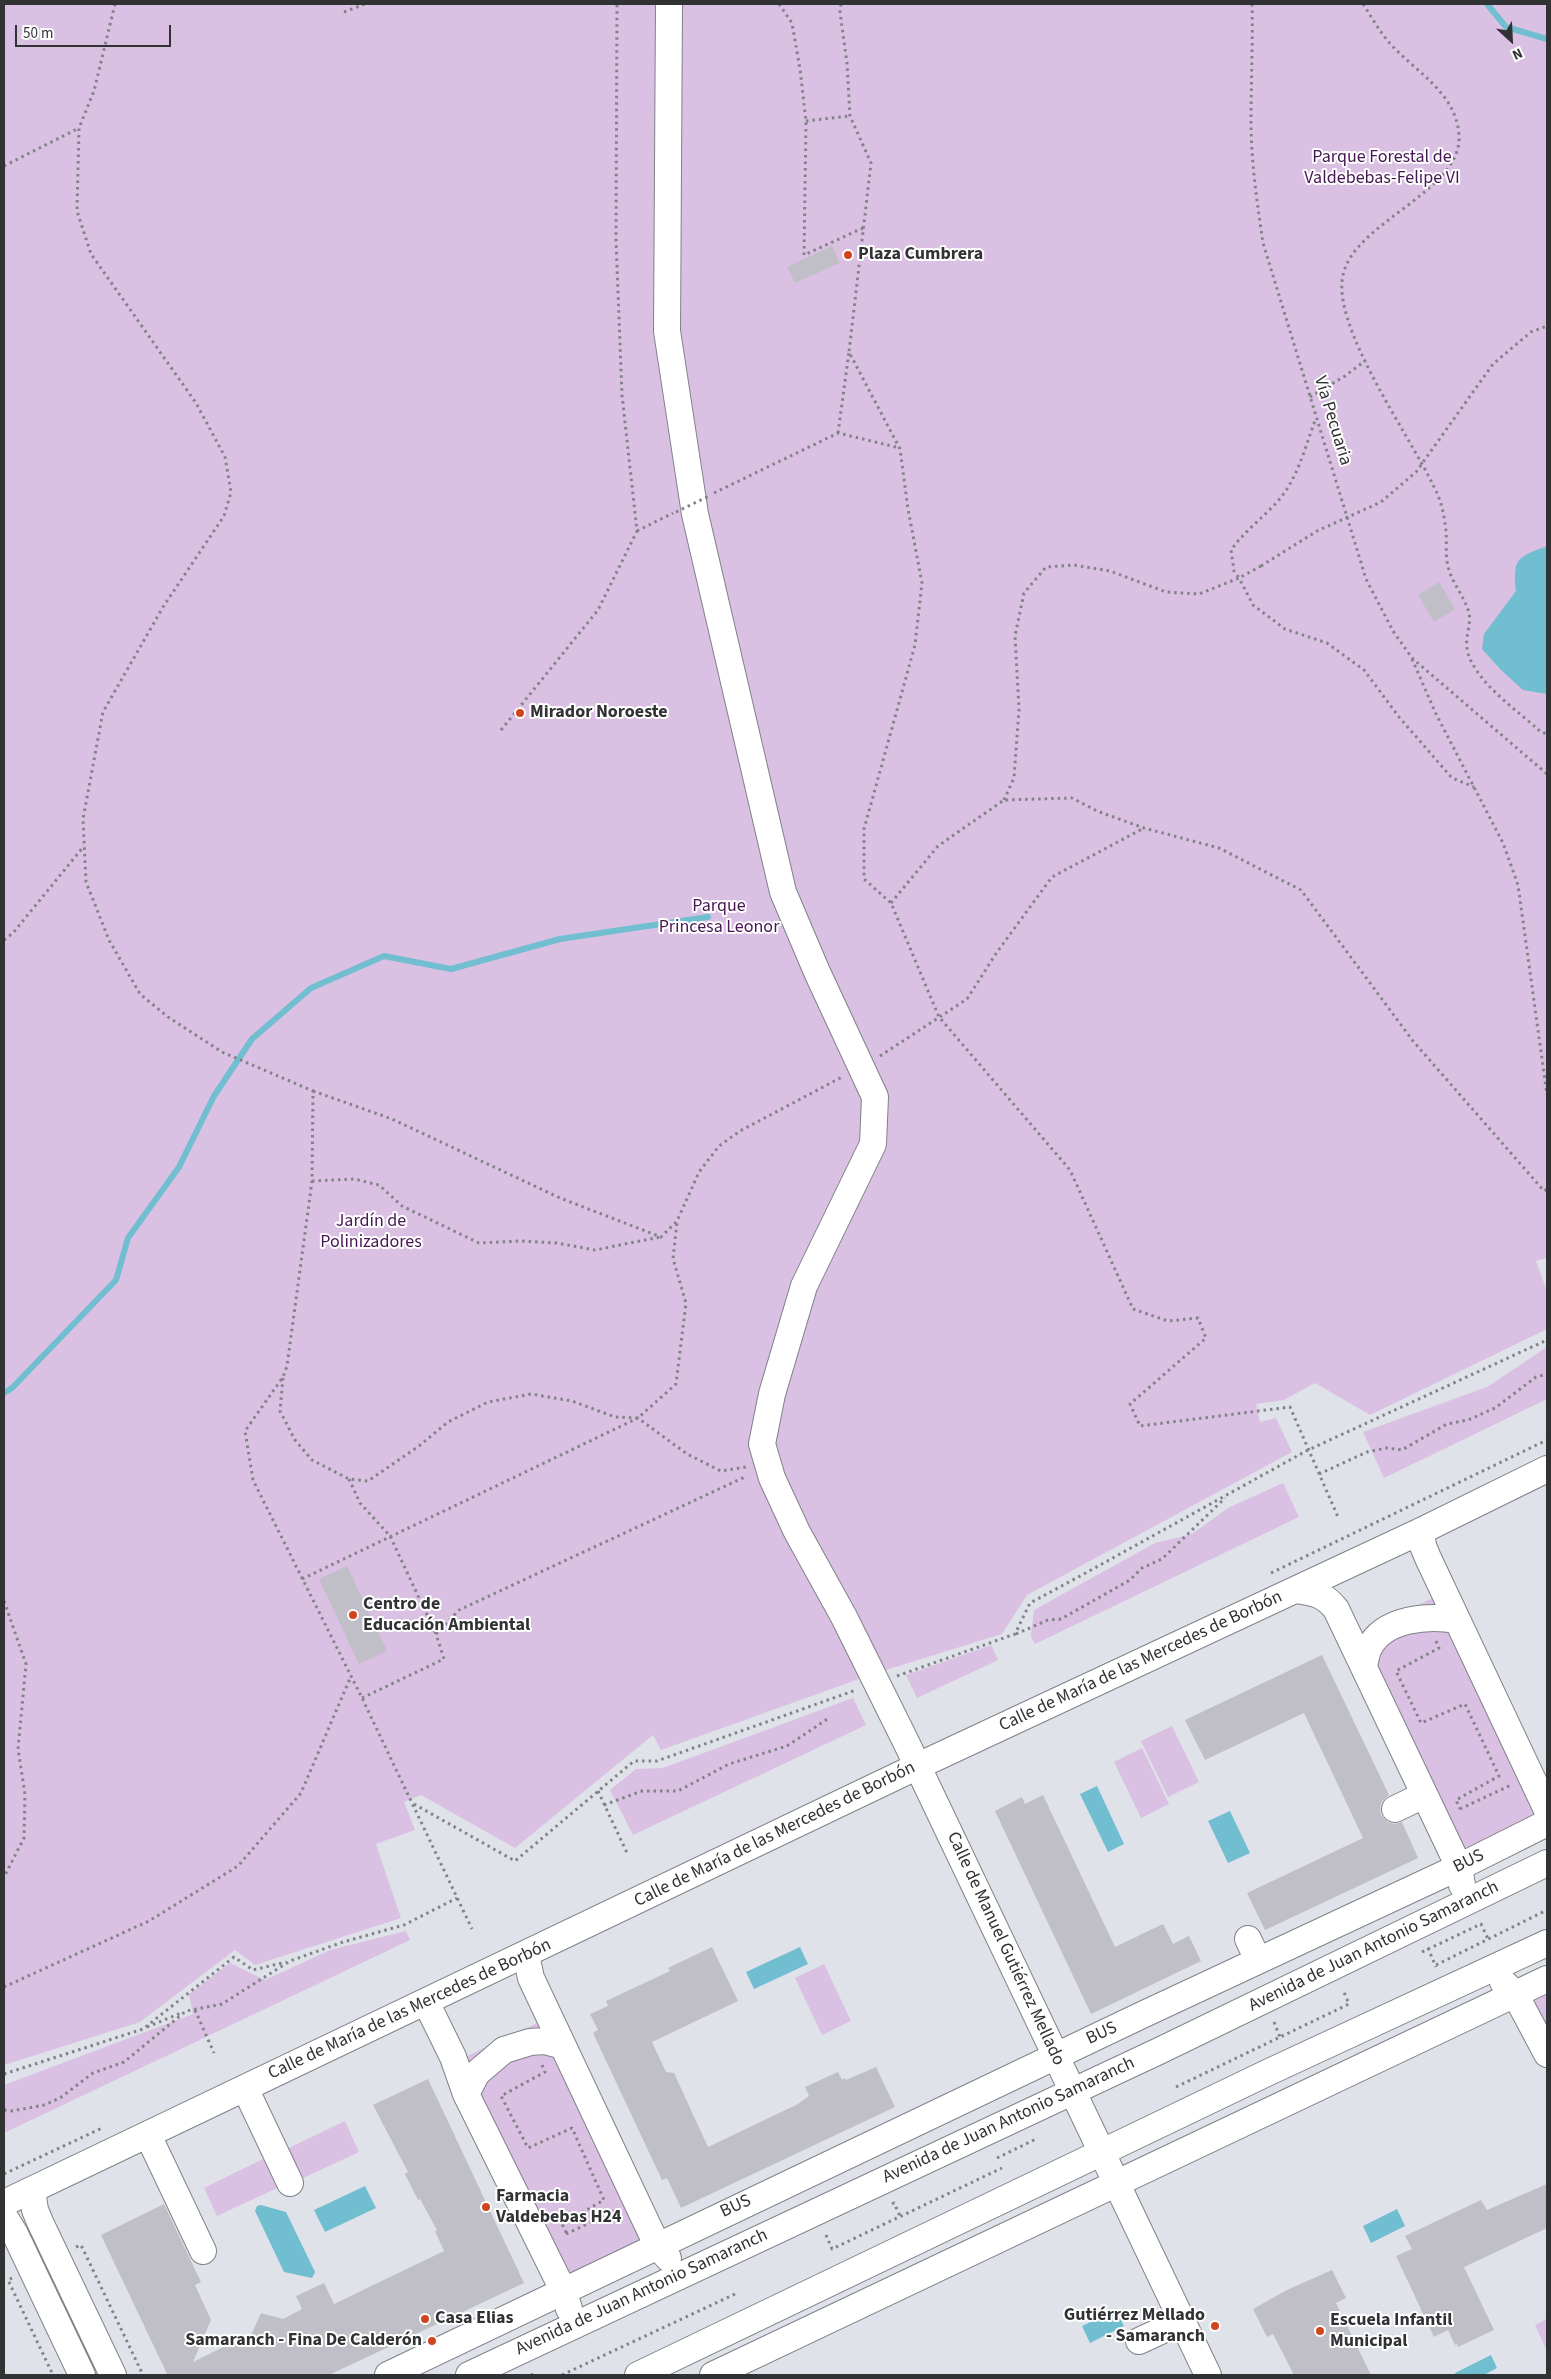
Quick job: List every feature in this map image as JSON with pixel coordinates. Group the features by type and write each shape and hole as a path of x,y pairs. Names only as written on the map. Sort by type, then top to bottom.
{"street":[{"name":"Calle de Manuel Gutiérrez Mellado","path":"669,4 667,331 695,514 784,892 817,972 875,1096 873,1144 804,1286 772,1394 762,1444 772,1478 796,1532 844,1617 918,1766 1208,2375"},
{"name":"Calle de María de las Mercedes de Borbón","path":"4,2204 918,1766 1421,1531 1547,1469"},
{"path":"1421,1531 1423,1546 1428,1558 1547,1810"},
{"path":"1295,1590 1317,1592 1328,1599 1336,1609 1458,1867 1462,1882 1458,1906"},
{"path":"1364,1667 1368,1648 1378,1637 1397,1624 1435,1616 1457,1620"},
{"path":"1395,1809 1424,1795"},
{"name":"BUS","path":"564,2292 657,2245 1056,2056 1253,1949 1458,1867 1547,1823"},
{"name":"Avenida de Juan Antonio Samaranch","path":"469,2375 1072,2092 1547,1863"},
{"path":"638,2375 1547,1943"},
{"path":"526,1955 531,1978 657,2245 671,2262 686,2272"},
{"path":"1485,1972 1496,1976 1515,1994 1547,2054"},
{"path":"712,2340 717,2374 1547,1979"},
{"path":"426,2002 453,2057 466,2094 564,2292 569,2308 568,2329"},
{"path":"466,2094 476,2073 489,2060 504,2050 530,2042 545,2041 563,2046"},
{"path":"245,2088 290,2183"},
{"path":"148,2135 203,2251"},
{"path":"32,2190 35,2210 40,2222 113,2375"},
{"path":"4,2216 15,2234 82,2375"},
{"path":"388,2375 564,2292"},
{"path":"1139,2341 1182,2321"}],"path":[{"path":"115,4 94,92 79,128 77,211 91,254 196,403 225,457 231,492 224,516 163,607 103,712 83,820 86,882 109,940 140,994 168,1017 222,1052 314,1091 392,1119 560,1198 661,1237"},
{"path":"344,12 365,4"},
{"path":"501,730 598,610 637,531 622,395 616,240 617,4"},
{"path":"779,4 792,23 806,121 804,255 863,228"},
{"path":"838,433 871,163 850,116 847,64 840,12 841,4"},
{"name":"Vía Pecuaria","path":"1252,4 1251,121 1256,194 1263,243 1366,579 1393,631 1412,658 1547,774"},
{"path":"1363,4 1386,40 1416,70 1441,91 1456,116 1460,137 1455,159 1449,166 1413,202 1378,229 1353,252 1343,274 1342,300 1352,331 1366,360 1441,500 1446,530 1448,566 1470,615 1466,645 1470,660 1487,683 1541,732 1547,734"},
{"path":"806,121 850,116"},
{"path":"4,166 79,128"},
{"path":"891,903 938,846 1004,800 1014,778 1019,708 1015,636 1024,593 1046,567 1074,565 1110,571 1166,592 1199,594 1239,578 1317,531 1381,502 1416,472 1493,364 1531,332 1547,326"},
{"path":"849,352 900,449 908,509 922,583 915,645 864,829 864,879 891,903 939,1017 1070,1170 1134,1308 1168,1322 1198,1318 1206,1338 1130,1404 1140,1426 1290,1407 1338,1517"},
{"path":"1310,398 1366,360"},
{"path":"1316,417 1295,476 1283,495 1264,518 1238,541 1231,550 1234,570 1253,605 1285,629 1327,643 1364,670 1399,717 1452,778 1474,787"},
{"path":"637,531 838,433 900,449"},
{"path":"1412,658 1436,714 1503,843 1518,885 1547,1095"},
{"path":"1004,800 1072,798 1097,811 1144,828 1219,848 1301,890 1413,1042 1546,1191"},
{"path":"302,1578 638,1418 676,1384 686,1303 673,1259 677,1221 699,1172 719,1146 740,1131 862,1067 967,999 997,952 1052,877 1144,828"},
{"path":"4,940 14,933 84,846"},
{"path":"314,1091 312,1181 288,1366 245,1431 253,1480 362,1698 472,1929"},
{"path":"312,1181 354,1179 379,1185 402,1206 479,1243 520,1241 557,1243 595,1250 661,1237 677,1221"},
{"path":"1015,1634 1030,1604 1308,1450 1547,1340"},
{"path":"1319,1474 1367,1452 1387,1448 1402,1450 1447,1424 1468,1420 1495,1408 1536,1377 1547,1374"},
{"path":"283,1376 280,1411 295,1440 312,1460 349,1479 368,1481 420,1446 448,1422 488,1402 531,1394 572,1401 615,1417 638,1418 687,1454 721,1471 769,1464"},
{"path":"436,1634 459,1610 769,1464"},
{"path":"349,1479 360,1503 390,1536 436,1634 444,1659 362,1698"},
{"path":"412,1804 515,1861 634,1760 656,1761 1015,1634 1048,1620 1061,1619 1130,1580 1142,1568 1162,1559 1227,1495"},
{"path":"4,1602 26,1664 18,1749 25,1794 24,1838 4,1876"},
{"path":"1425,1617 1439,1648 1396,1671 1421,1723 1465,1704 1499,1776 1456,1800 1460,1809"},
{"path":"4,1986 149,1921 238,1866 301,1793 351,1676"},
{"path":"604,1805 642,1791 678,1791 729,1764 787,1746 829,1718"},
{"path":"1454,1812 1518,1782"},
{"path":"598,1791 628,1855"},
{"path":"143,2029 234,1957 253,1970 290,1961 343,1942 404,1925 458,1898"},
{"path":"1436,1965 1547,1910"},
{"path":"1420,1953 1481,1924 1488,1939"},
{"path":"1424,1940 1440,1974"},
{"path":"4,2074 143,2029 186,2011 222,2004 290,1961"},
{"path":"1334,1994 1351,1986"},
{"path":"1176,2087 1350,2004 1343,1990"},
{"path":"195,2010 214,2053"},
{"path":"4,2110 12,2111 44,2105 60,2098 93,2073 124,2062 186,2011"},
{"path":"1280,2037 1274,2023 1282,2018"},
{"path":"530,2042 545,2072 501,2096 528,2148 572,2128 604,2200 562,2224 566,2234"},
{"path":"997,2158 1038,2138"},
{"path":"826,2235 832,2249 1002,2168"},
{"path":"885,2207 894,2203 900,2216"},
{"path":"560,2237 624,2207"},
{"path":"817,2239 834,2231"},
{"path":"74,2248 81,2245 143,2375"},
{"path":"8,2280 53,2375"},
{"path":"562,2375 735,2294"}],"green space":[{"name":"Parque Princesa Leonor","path":"4,4 1547,4 1547,1258 1536,1261 1547,1291 1547,1329 1370,1415 1315,1383 1284,1400 1256,1404 1260,1422 1276,1418 1292,1452 1027,1595 1002,1634 873,1674 661,1750 653,1735 515,1848 421,1795 404,1802 415,1830 376,1844 401,1918 255,1965 235,1950 140,2022 4,2065"},
{"path":"1547,1347 1547,1399 1384,1478 1363,1432 1487,1387"},
{"path":"1283,1483 1299,1517 1035,1644 1031,1636 1034,1610 1155,1543 1192,1534 1228,1508"},
{"path":"1435,1597 1539,1817 1457,1856 1353,1636"},
{"path":"991,1645 998,1660 917,1698 906,1675"},
{"path":"853,1698 866,1725 633,1835 610,1790 636,1769 663,1768"},
{"path":"1172,1726 1199,1782 1168,1797 1141,1741"},
{"path":"1142,1748 1169,1804 1141,1818 1114,1762"},
{"path":"406,1931 410,1940 4,2133 4,2085 193,2014 189,1994 230,1963 265,1980 330,1950"},
{"path":"824,1964 851,2021 822,2035 795,1978"},
{"path":"1547,1994 1547,2038 1530,2002"},
{"path":"541,2021 645,2241 563,2280 459,2060"},
{"path":"345,2121 359,2152 301,2179 287,2149"},
{"path":"263,2159 277,2188 217,2216 204,2188"},
{"path":"50,2268 101,2375 95,2375 46,2270"},
{"path":"1547,2319 1547,2351 1535,2325"}],"water":[{"path":"1545,547 1547,548 1547,694 1523,690 1482,649 1484,634 1516,591 1515,572 1518,561 1522,557"},
{"path":"1097,1786 1124,1844 1108,1852 1080,1794"},
{"path":"1230,1811 1250,1853 1228,1863 1208,1821"},
{"path":"800,1947 808,1964 754,1989 746,1972"},
{"path":"365,2186 376,2208 325,2232 314,2210"},
{"path":"261,2205 286,2212 315,2272 312,2278 284,2272 255,2211 257,2206"},
{"path":"1397,2209 1405,2226 1371,2243 1363,2226"},
{"path":"1116,2310 1124,2326 1090,2343 1082,2326"},
{"path":"1491,2355 1497,2368 1484,2375 1456,2375 1455,2373"}],"building":[{"path":"832,246 840,263 795,283 787,267"},
{"path":"1439,582 1455,609 1434,622 1418,595"},
{"name":"Centro de Educación Ambiental","path":"347,1566 387,1651 359,1664 319,1579"},
{"path":"1322,1655 1389,1795 1382,1801 1380,1807 1381,1815 1387,1822 1394,1824 1402,1822 1418,1858 1265,1930 1247,1893 1363,1838 1304,1713 1205,1760 1185,1720"},
{"path":"1043,1795 1115,1947 1163,1924 1173,1944 1189,1936 1201,1961 1091,2014 995,1811 1022,1797 1025,1804"},
{"path":"712,1947 738,2001 652,2042 666,2072 674,2073 708,2147 798,2104 809,2096 805,2087 838,2072 842,2080 845,2078 846,2080 876,2067 895,2107 681,2208 667,2178 662,2180 593,2033 598,2030 590,2014 608,2006 606,2001 670,1971 668,1968"},
{"path":"428,2079 524,2283 329,2375 165,2375 167,2374 101,2235 164,2204 201,2282 195,2285 211,2320 193,2362 252,2333 261,2313 283,2319 302,2309 296,2296 324,2283 334,2304 444,2251 435,2231 437,2230 420,2199 418,2200 405,2174 408,2172 373,2105"},
{"path":"1547,2184 1547,2228 1464,2267 1494,2330 1458,2347 1457,2344 1455,2345 1448,2330 1434,2337 1396,2256 1412,2249 1405,2236 1481,2200 1487,2210"},
{"path":"1332,2270 1346,2298 1336,2303 1371,2375 1294,2375 1273,2334 1267,2337 1253,2309 1287,2290"}],"waterway":[{"path":"1487,4 1506,27 1547,39"},
{"path":"4,1393 12,1388 116,1280 128,1238 179,1167 214,1096 252,1039 311,988 384,956 451,969 560,939 708,917"}],"place":[{"name":"Plaza Cumbrera","path":"848,255"},
{"name":"Mirador Noroeste","path":"520,713"},
{"name":"Centro de Educación Ambiental","path":"353,1615"},
{"name":"Farmacia Valdebebas H24","path":"486,2207"},
{"name":"Casa Elias","path":"425,2319"},
{"name":"Gutiérrez Mellado - Samaranch","path":"1215,2326"},
{"name":"Escuela Infantil Municipal","path":"1320,2331"},
{"name":"Samaranch - Fina De Calderón","path":"432,2341"}],"park label":[{"name":"Parque Forestal de Valdebebas-Felipe VI","path":"1382,168"},
{"name":"Jardín de Polinizadores","path":"371,1232"}]}
